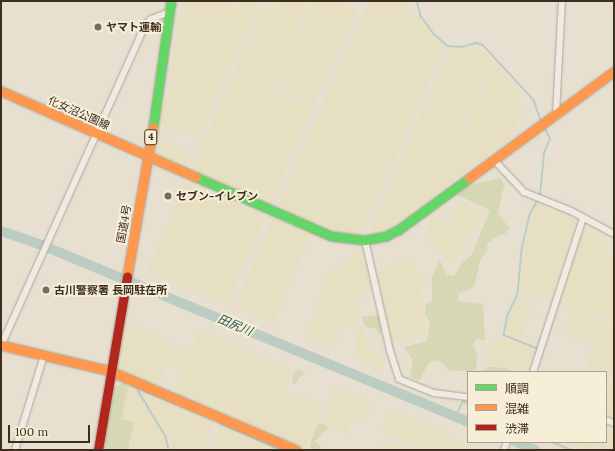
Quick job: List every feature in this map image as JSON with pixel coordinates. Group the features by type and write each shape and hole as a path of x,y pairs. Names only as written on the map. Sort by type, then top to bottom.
{"main road":[{"name":"国道4号","path":"98,450 123,293 148,157 171,1"},
{"name":"化女沼公園線","path":"1,91 148,157 331,236 365,240 386,236 398,230 614,71"},
{"path":"1,345 110,371 296,450"}],"street":[{"path":"556,114 562,1"},
{"path":"1,345 145,25 150,19 170,12"},
{"path":"494,160 524,192 583,218 614,234"},
{"path":"533,371 583,218"},
{"path":"365,240 390,352 399,379 434,393 467,397"},
{"path":"15,450 44,355"}],"shaded area":[{"path":"183,1 225,1 254,14 243,41 181,14"},
{"path":"229,1 260,1 255,12"},
{"path":"266,1 310,1 303,17"},
{"path":"313,1 339,1 357,9 346,36 305,18"},
{"path":"369,1 410,1 412,4 396,41 358,24"},
{"path":"264,3 302,19 288,52 250,35"},
{"path":"414,11 443,50 432,74 393,56"},
{"path":"180,15 241,42 230,68 174,44 180,30 176,25"},
{"path":"305,20 345,38 330,71 290,53"},
{"path":"357,26 395,42 384,69 346,53"},
{"path":"249,37 287,54 272,87 234,71"},
{"path":"174,47 228,70 216,97 170,77"},
{"path":"474,47 479,48 492,59 464,121 425,104 449,51"},
{"path":"344,54 383,71 371,97 333,80"},
{"path":"289,55 329,72 314,105 275,88"},
{"path":"391,58 431,75 420,102 380,85"},
{"path":"495,62 520,94 518,101 521,112 508,141 467,123"},
{"path":"234,73 272,90 248,143 210,126"},
{"path":"172,80 215,98 204,125 161,107"},
{"path":"332,82 371,99 359,126 320,109"},
{"path":"379,86 419,104 401,144 361,127"},
{"path":"274,91 313,108 292,155 253,138"},
{"path":"424,106 506,142 479,162 412,132"},
{"path":"161,108 203,125 198,138 159,122"},
{"path":"320,111 359,128 341,168 302,151"},
{"path":"210,128 248,145 229,187 191,170"},
{"path":"361,129 401,146 383,187 343,170"},
{"path":"413,134 477,163 434,195 393,176"},
{"path":"157,137 191,152 184,166 155,153"},
{"path":"252,140 291,157 270,204 231,187"},
{"path":"301,153 340,169 316,225 277,208"},
{"path":"342,171 382,189 371,215 331,198"},
{"path":"395,178 433,196 392,226 373,233 370,231"},
{"path":"186,182 224,198 185,288 147,271"},
{"path":"226,199 265,216 227,305 188,288"},
{"path":"330,199 370,216 363,233 339,234 319,225"},
{"path":"463,202 475,205 484,211 470,238 448,218 456,205"},
{"path":"538,204 573,218 576,222 565,258 525,246 532,216"},
{"path":"439,215 466,240 466,245 455,261 449,261 442,255 429,237 429,223"},
{"path":"273,218 311,235 272,324 234,308"},
{"path":"584,226 597,234 614,256 614,322 558,303"},
{"path":"525,248 564,259 551,302 519,289"},
{"path":"360,251 371,285 359,301 359,316 351,327 339,329 334,348 304,336 316,315 323,279 328,272"},
{"path":"410,258 416,266 416,274 380,289 376,274"},
{"path":"418,277 426,279 420,293 426,324 425,331 422,336 391,341 381,291"},
{"path":"518,296 533,302 521,340 506,334 509,317"},
{"path":"570,312 614,326 614,366 607,388 607,371 585,371 594,343 564,333"},
{"path":"126,322 175,344 160,381 153,384 124,372 117,362"},
{"path":"361,323 368,343 384,363 384,370 359,360 353,330"},
{"path":"200,329 293,370 284,391 191,350"},
{"path":"502,338 535,349 527,371 521,371 487,365 486,348"},
{"path":"177,346 205,358 188,399 174,392 184,369 170,363"},
{"path":"207,358 290,395 272,435 189,399"},
{"path":"614,375 614,419 607,417 607,396"},
{"path":"335,387 372,403 363,423 352,419 346,433 320,422"},
{"path":"128,388 137,390 168,445 167,450 128,450 134,422 121,419"},
{"path":"140,391 213,423 206,450 170,450 172,445"},
{"path":"292,393 323,407 304,449 273,436"},
{"path":"390,409 444,432 444,437 473,448 470,450 423,450 381,431"},
{"path":"218,425 277,450 212,450"},
{"path":"607,426 614,429 614,450 593,450 596,443 607,443"},
{"path":"386,439 403,446 402,450 381,450"},
{"path":"567,443 594,443 591,450 584,450"}],"green space":[{"path":"500,178 504,185 498,213 509,228 505,234 497,236 487,244 487,251 480,260 474,287 458,294 458,301 483,304 485,340 476,339 473,344 477,355 476,371 448,370 444,364 436,360 429,362 419,381 410,377 413,360 404,347 427,341 430,323 425,314 426,305 432,300 432,277 440,261 446,275 454,276 461,264 472,254 490,210 455,194 465,186"},
{"path":"377,315 380,317 382,333 379,334 376,329 365,326 362,317"},
{"path":"489,367 507,368 513,371 481,371"},
{"path":"297,370 302,370 305,374 300,377 296,384 293,384 292,376"},
{"path":"126,381 128,388 121,419 134,422 128,450 103,450 114,388"},
{"path":"319,423 329,427 315,441 324,450 309,450 315,429"}],"waterway":[{"path":"417,1 421,16 434,34 448,46 462,47 476,43 483,45 534,100 541,120"},
{"path":"540,195 544,153 550,139 544,127"},
{"path":"537,202 530,215 522,250 518,294 508,315 504,335 538,349"},
{"name":"田尻川","path":"1,231 39,244 467,422"},
{"path":"130,385 210,418"},
{"path":"138,390 166,437 169,450"},
{"path":"455,417 463,401 467,403"},
{"path":"221,424 281,450"},
{"name":"田尻川","path":"518,443 535,450"},
{"path":"554,443 572,450"}],"traffic: fast":[{"path":"153,127 171,1"},
{"path":"196,177 331,236 365,240 386,236 398,230 469,178"}],"traffic: slow":[{"path":"469,178 614,71"},
{"path":"1,91 196,177"},
{"path":"127,276 153,127"},
{"path":"1,345 110,371 296,450"}],"traffic: jam":[{"path":"98,450 127,276"}],"place":[{"name":"ヤマト運輸","path":"98,27"},
{"name":"セブン-イレブン","path":"168,196"},
{"name":"古川警察署 長岡駐在所","path":"46,290"}]}
